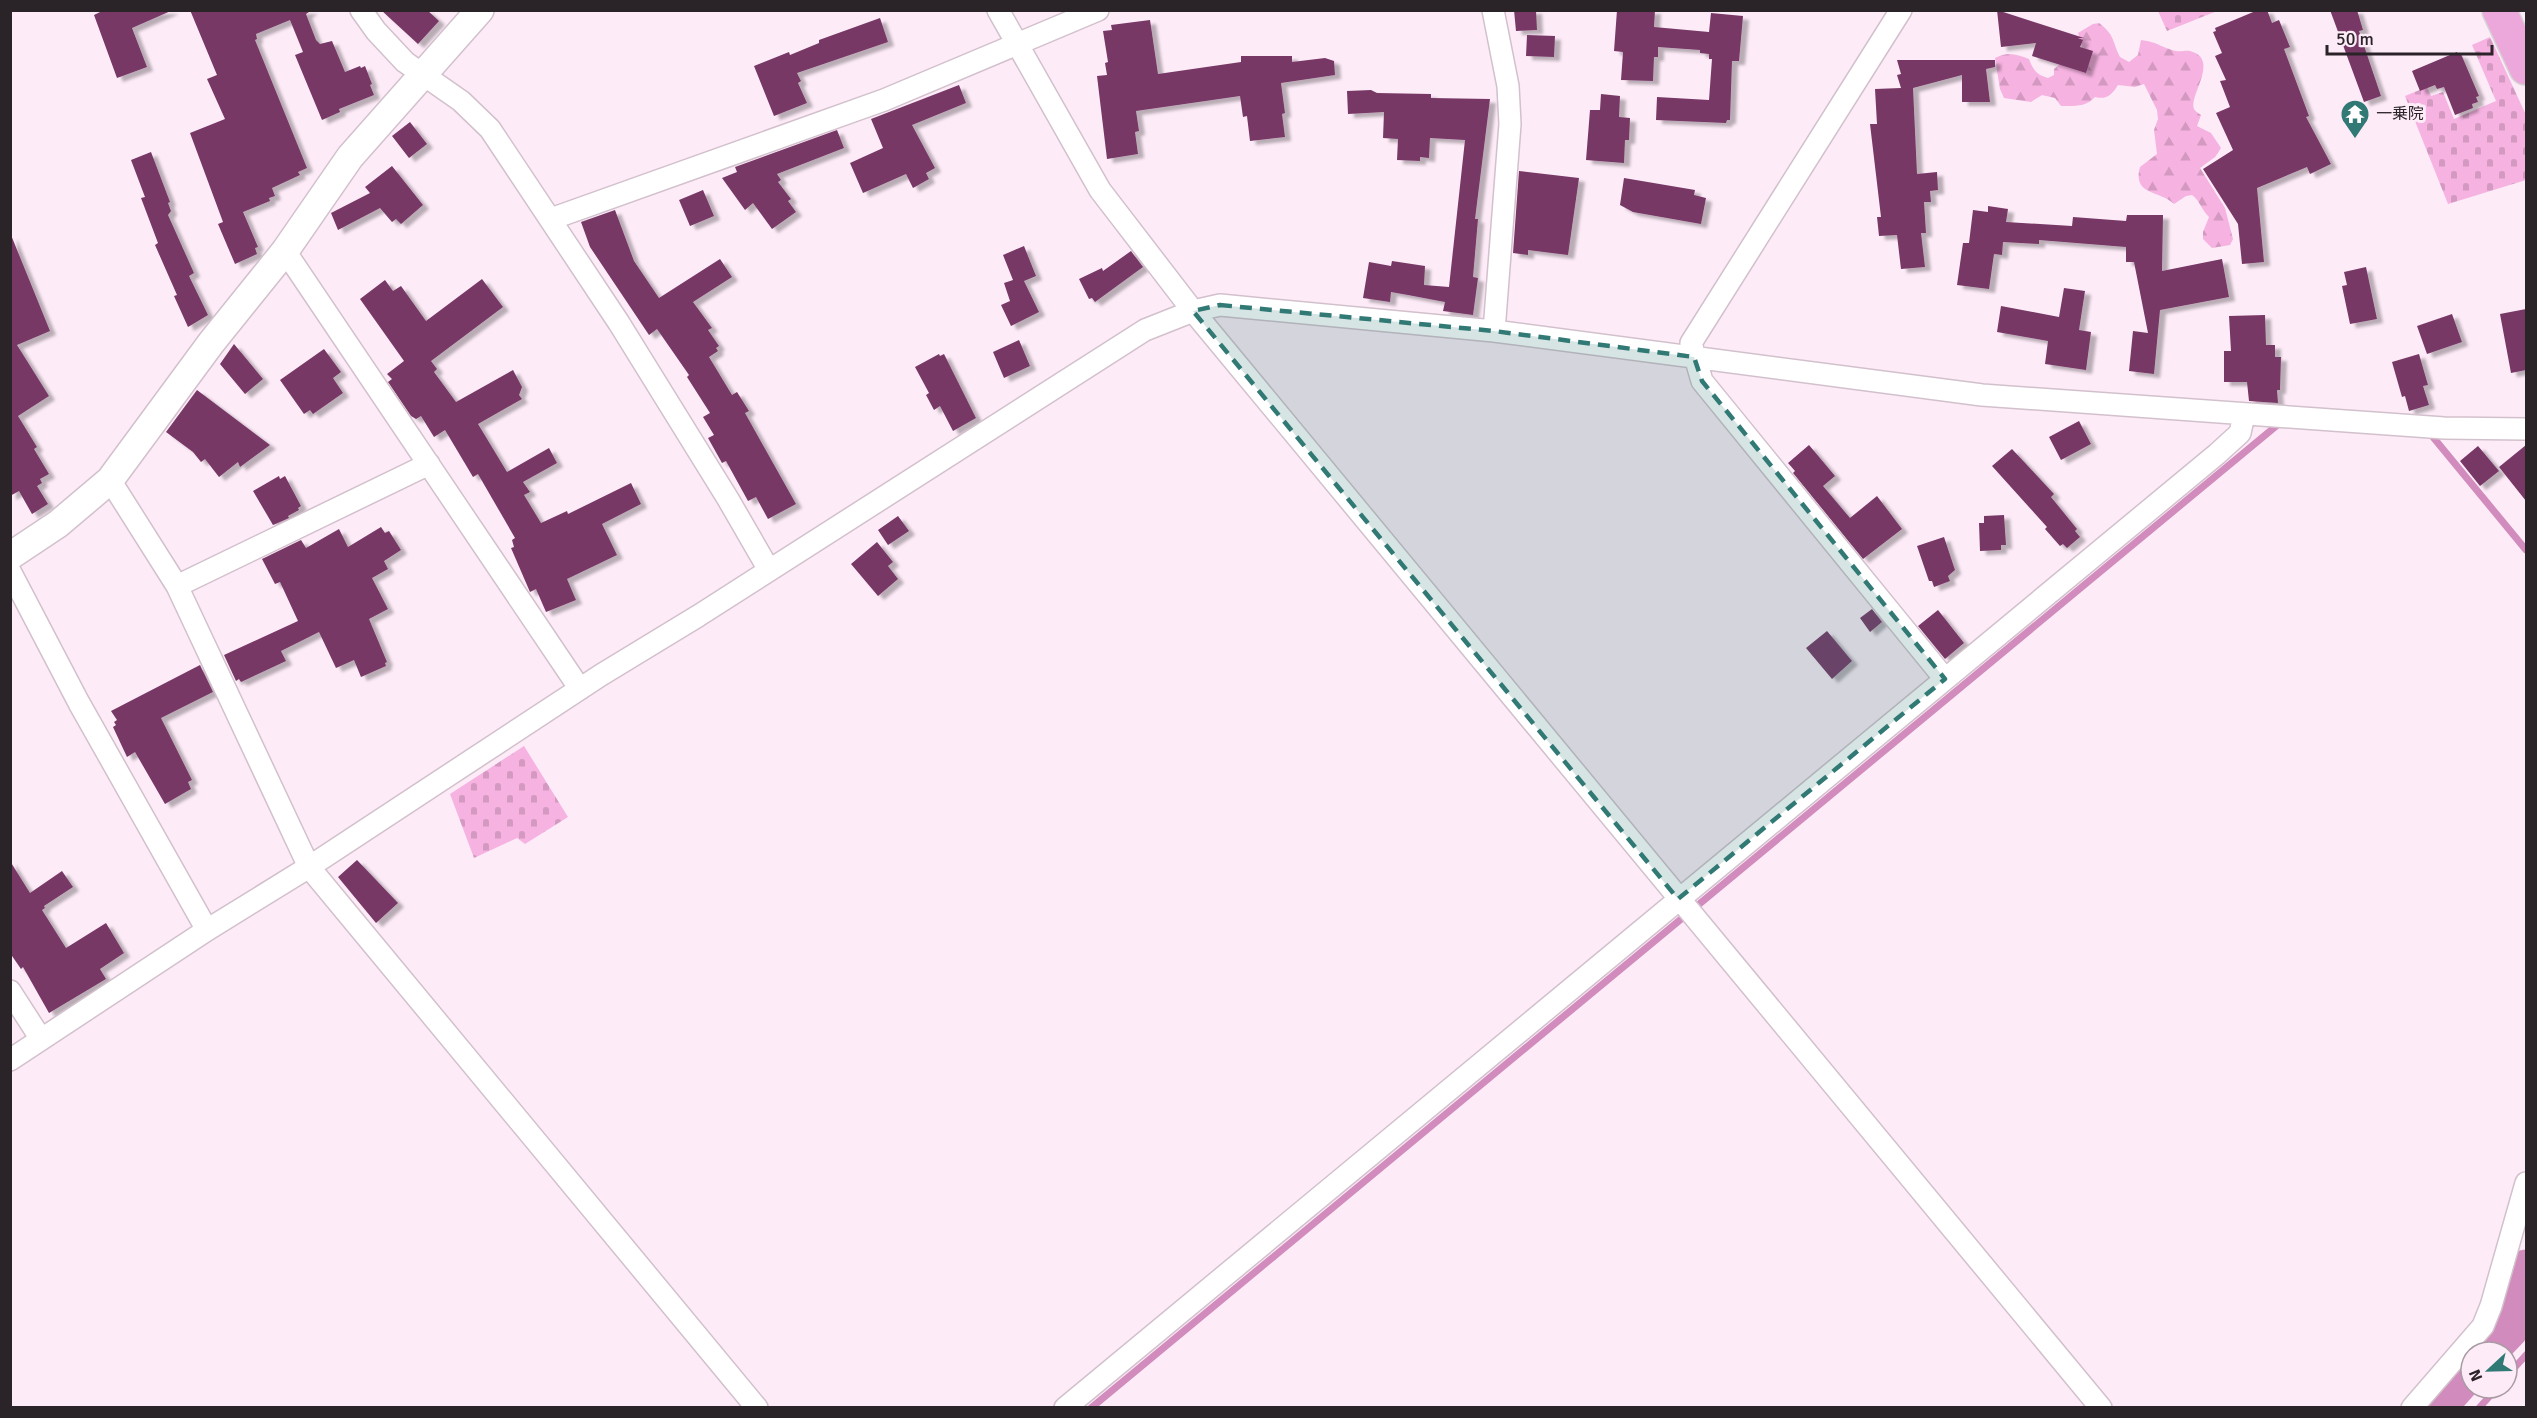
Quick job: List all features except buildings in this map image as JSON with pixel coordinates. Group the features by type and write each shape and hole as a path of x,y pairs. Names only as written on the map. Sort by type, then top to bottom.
{"main road":[{"path":"2507,14 2526,68"}],"street":[{"path":"361,10 376,31 405,62 461,101 490,129 619,323 728,499 769,570"},
{"path":"10,556 58,524 110,480 210,343 285,251 350,157 480,10"},
{"path":"998,10 1100,190 1193,311 2101,1407"},
{"path":"551,219 884,100 1098,10"},
{"path":"1493,10 1508,86 1510,124 1494,331"},
{"path":"1901,10 1691,343 1702,381 1945,679"},
{"path":"285,251 580,689"},
{"path":"10,1060 580,689 1145,330 1193,311 1220,305 1494,331 1982,395 2444,428 2526,429"},
{"path":"1065,1407 2217,454 2240,433 2244,415"},
{"path":"177,586 429,464"},
{"path":"110,480 177,586 309,867 757,1407"},
{"path":"10,571 79,703 207,930"},
{"path":"10,991 41,1039"},
{"path":"2412,1407 2483,1326 2492,1306 2526,1183"}],"highlighted area":[{"path":"1220,305 1494,331 1694,357 1702,381 1945,679 1678,899 1193,311"}],"green space":[{"path":"2158,11 2217,11 2167,31"},
{"path":"2099,23 2111,35 2120,57 2129,62 2138,55 2141,40 2176,51 2190,51 2199,55 2203,62 2203,69 2193,103 2194,110 2201,115 2197,126 2211,133 2221,148 2215,157 2200,168 2225,208 2233,239 2230,245 2212,248 2203,239 2203,232 2209,217 2192,195 2174,204 2144,188 2140,183 2140,167 2157,154 2154,130 2158,119 2157,110 2144,84 2135,87 2118,85 2108,96 2095,97 2088,103 2076,106 2061,106 2055,98 2042,95 2031,102 2004,98 2000,89 1995,58 2008,54 2024,57 2029,59 2038,74 2048,78 2054,75 2054,69 2063,62 2084,54 2078,33"},
{"path":"2490,37 2526,115 2526,180 2448,204 2405,96 2427,87 2431,96 2443,92 2454,119 2496,101 2472,45"},
{"path":"524,746 568,817 525,844 517,838 474,858 450,794"}],"waterway":[{"path":"1091,1408 2281,422"},
{"path":"2428,431 2526,550"},
{"path":"2498,1340 2510,1328 2526,1269"},
{"path":"2519,1363 2526,1355"},
{"path":"2436,1408 2459,1382"},
{"path":"2479,1408 2486,1400"}],"place":[{"name":"一乗院","path":"2355,140"}]}
